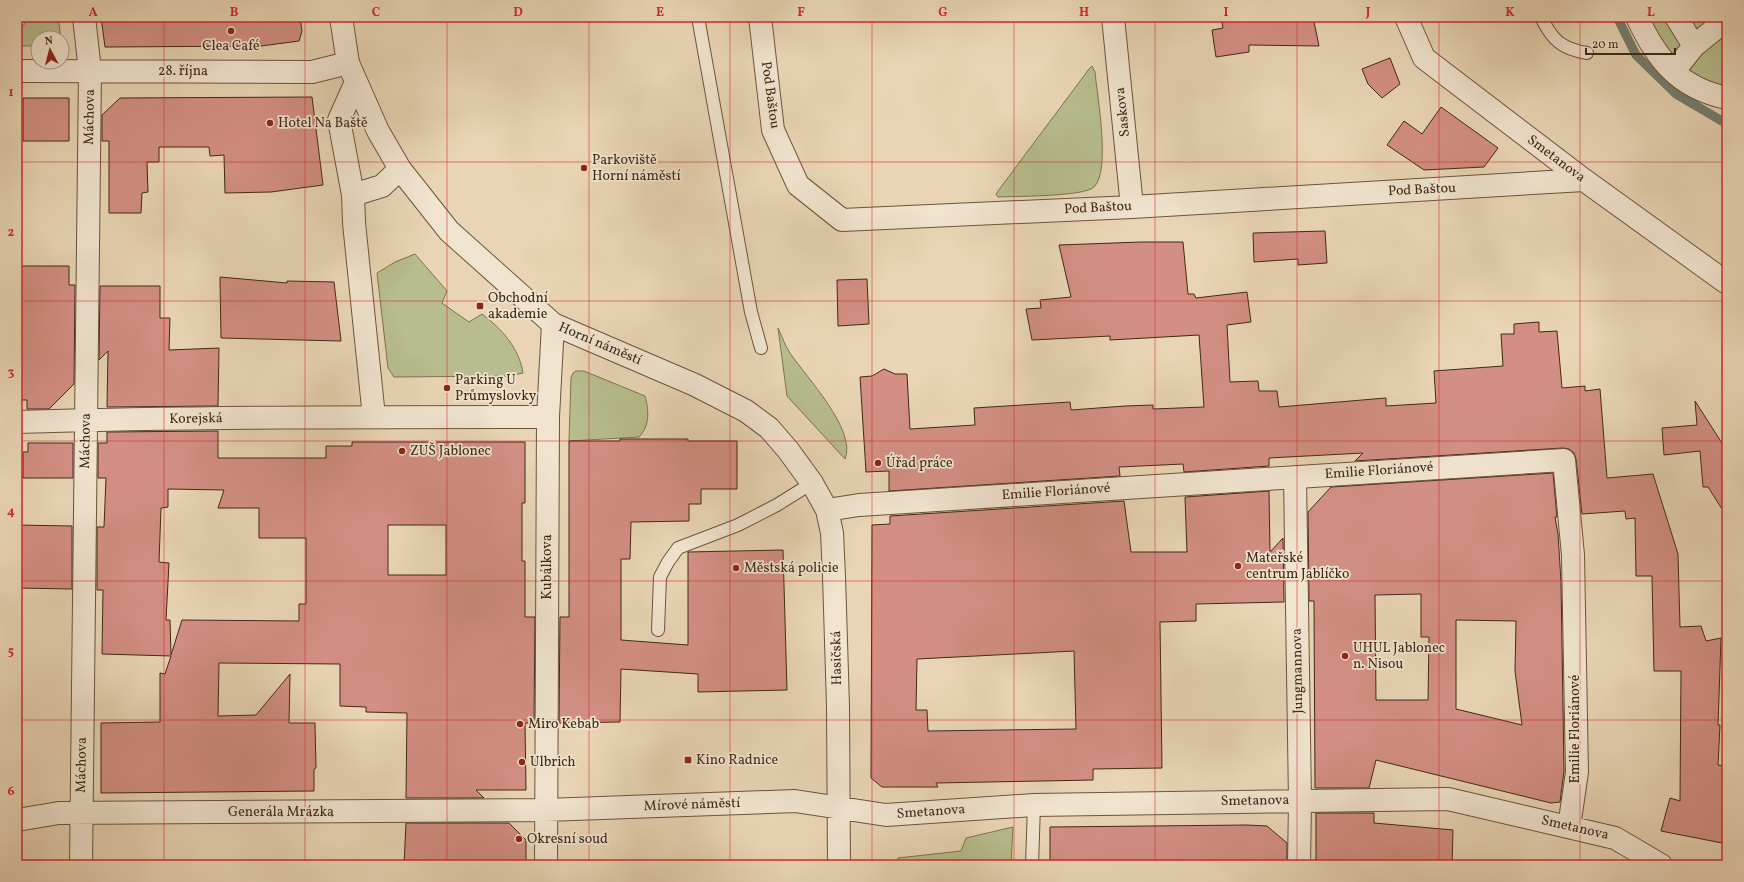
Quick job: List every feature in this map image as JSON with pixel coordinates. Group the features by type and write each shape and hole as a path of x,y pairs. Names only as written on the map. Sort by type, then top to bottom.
{"street":[{"name":"Máchova","path":"81,865 90,71 84,17"},
{"name":"Horní náměstí","path":"341,17 352,72 378,131 400,169 449,231 553,324 695,385 746,410 769,428 788,450 812,483 827,510"},
{"name":"Pod Baštou","path":"760,17 773,130 798,185 842,220 1132,207 1584,180"},
{"name":"Saskova","path":"1113,17 1132,207"},
{"name":"Smetanova","path":"1406,17 1424,58 1584,180 1727,283"},
{"path":"1636,17 1648,41 1660,57 1678,76 1701,92 1727,98"},
{"path":"1676,17 1694,46"},
{"path":"1674,71 1694,46 1722,22"},
{"name":"28. října","path":"17,71 352,72"},
{"path":"352,72 339,120 353,195 354,223 374,417"},
{"path":"353,195 382,186 400,169"},
{"name":"Kubálkova","path":"546,865 548,417 553,324"},
{"name":"Korejská","path":"17,422 374,417 548,417"},
{"name":"Emilie Floriánové","path":"827,510 859,505 1564,460 1573,555 1577,772 1569,827"},
{"name":"Jungmannova","path":"1296,477 1300,801 1299,865"},
{"name":"Hasičská","path":"827,510 832,533 834,576 838,706 839,865"},
{"name":"Smetanova","path":"838,807 886,815 1034,804 1448,799 1615,838 1661,865"},
{"name":"Mírové náměstí","path":"546,810 795,801 838,807"},
{"name":"Generála Mrázka","path":"17,820 59,813 546,810"}],"lane":[{"path":"698,17 751,312 761,348"},
{"path":"1541,17 1548,31 1561,44 1571,50 1587,53"},
{"path":"658,630 660,577 678,548 738,525 812,483"},
{"path":"1032,865 1034,804"}],"green space":[{"path":"27,17 58,17 60,30 30,30 30,46 17,46 17,27 24,25"},
{"path":"1627,17 1727,17 1727,108"},
{"path":"1092,66 1095,72 1102,132 1102,166 1099,178 1094,187 1077,193 998,197 996,194 998,191"},
{"path":"415,254 447,291 442,303 469,322 482,314 496,326 514,347 523,373 509,376 394,377 388,368 377,273 395,262"},
{"path":"778,328 790,353 818,389 837,419 844,434 847,447 845,459 787,396"},
{"path":"576,371 584,371 645,396 648,418 643,433 639,437 569,441 571,378 573,373"},
{"path":"1013,827 1011,865 897,865 898,858 961,851 966,838"}],"building":[{"path":"101,17 300,17 302,31 299,41 261,46 105,47"},
{"path":"1221,17 1313,17 1319,46 1249,45 1249,52 1216,57 1212,30 1223,28"},
{"path":"1390,58 1400,84 1382,98 1368,84 1362,69"},
{"path":"312,97 323,185 271,192 225,193 224,155 210,156 209,147 159,147 159,162 147,162 148,192 142,193 141,213 109,213 109,141 102,141 102,115 120,98"},
{"path":"23,98 69,98 69,141 23,141"},
{"path":"1441,107 1498,148 1484,167 1424,170 1387,145 1404,121 1422,134"},
{"path":"1325,231 1327,263 1298,265 1298,259 1254,262 1253,233"},
{"path":"1183,242 1188,294 1194,294 1196,298 1247,292 1251,322 1227,325 1230,382 1258,381 1259,391 1277,391 1279,407 1386,398 1386,406 1436,403 1434,371 1503,366 1501,334 1514,334 1514,324 1539,322 1539,332 1557,331 1562,388 1585,386 1585,391 1600,389 1607,478 1653,474 1678,554 1680,627 1701,626 1706,641 1721,638 1718,765 1727,767 1727,844 1661,831 1670,798 1680,801 1681,671 1654,671 1652,576 1636,576 1635,518 1626,519 1625,511 1582,514 1576,459 1574,453 1569,449 1563,448 1355,461 1363,453 1269,458 1269,466 1184,472 1183,464 1119,467 1120,476 889,491 889,471 866,472 860,377 872,376 884,369 895,374 907,374 910,429 975,425 974,408 1070,402 1071,410 1153,405 1153,409 1204,407 1199,335 1110,340 1110,336 1032,340 1026,309 1041,308 1040,300 1071,297 1059,245"},
{"path":"17,266 69,266 69,285 75,285 74,384 49,409 27,409 27,400 17,400"},
{"path":"220,277 287,283 287,281 334,282 341,341 221,338"},
{"path":"867,279 869,324 838,326 837,280"},
{"path":"100,286 160,286 160,318 170,318 169,350 219,348 218,406 107,407 108,351 99,360"},
{"path":"1695,401 1727,451 1727,517 1708,487 1703,487 1700,451 1664,455 1662,428 1697,425"},
{"path":"218,431 218,458 326,458 326,446 352,446 352,442 525,442 525,503 522,503 522,561 525,561 525,617 535,617 534,723 525,723 526,790 476,790 484,798 406,798 407,713 366,712 366,707 340,706 340,664 219,663 218,716 256,715 290,674 289,723 315,723 316,768 314,769 314,791 101,793 101,723 160,722 160,673 165,674 171,656 102,654 103,590 97,590 97,527 104,527 106,478 98,478 98,443 107,443 107,432","holes":["168,489 224,490 218,508 259,508 259,538 306,538 306,604 299,604 299,621 182,620 171,655 170,620 166,620 169,563 159,562 161,508 168,507","388,525 446,525 446,575 388,575"]},
{"path":"620,439 737,441 737,489 701,489 701,504 689,504 689,521 631,522 630,559 621,559 621,640 688,645 688,552 783,550 787,690 698,692 698,674 621,669 620,722 559,723 560,617 569,617 569,441 620,441"},
{"path":"28,443 73,443 73,478 23,478 23,452 28,452"},
{"path":"1553,473 1557,517 1555,517 1558,534 1561,582 1564,771 1560,802 1551,803 1376,760 1369,788 1315,788 1314,601 1309,601 1308,512 1331,487","holes":["1421,594 1421,637 1429,637 1428,700 1376,700 1375,595","1456,620 1516,621 1515,671 1522,725 1456,709"]},
{"path":"1269,491 1270,552 1283,538 1284,602 1196,604 1196,621 1160,622 1162,768 1093,769 1093,780 936,783 938,787 882,787 871,778 872,525 890,524 890,516 1124,501 1131,552 1187,552 1185,497","holes":["1074,651 1076,729 928,731 927,710 916,710 917,659"]},
{"path":"17,525 72,526 72,589 17,588"},
{"path":"1316,813 1374,813 1374,823 1453,830 1452,865 1316,865"},
{"path":"406,823 509,823 526,840 526,865 404,865"},
{"path":"1267,826 1287,843 1287,865 1189,865 1189,863 1143,863 1143,865 1050,865 1050,827"}],"waterway":[{"path":"1617,17 1636,55 1676,94 1727,124"}],"place":[{"name":"Clea Café","path":"231,31"},
{"name":"Hotel Na Baště","path":"270,123"},
{"name":"Parkoviště Horní náměstí","path":"584,168"},
{"name":"Obchodní akademie","path":"480,306"},
{"name":"Parking U Průmyslovky","path":"447,388"},
{"name":"ZUŠ Jablonec","path":"402,451"},
{"name":"Úřad práce","path":"878,463"},
{"name":"Mateřské centrum Jablíčko","path":"1238,566"},
{"name":"Městská policie","path":"736,568"},
{"name":"UHUL Jablonec n. Nisou","path":"1345,656"},
{"name":"Miro Kebab","path":"520,724"},
{"name":"Kino Radnice","path":"688,760"},
{"name":"Ulbrich","path":"522,762"},
{"name":"Okresní soud","path":"519,839"}]}
